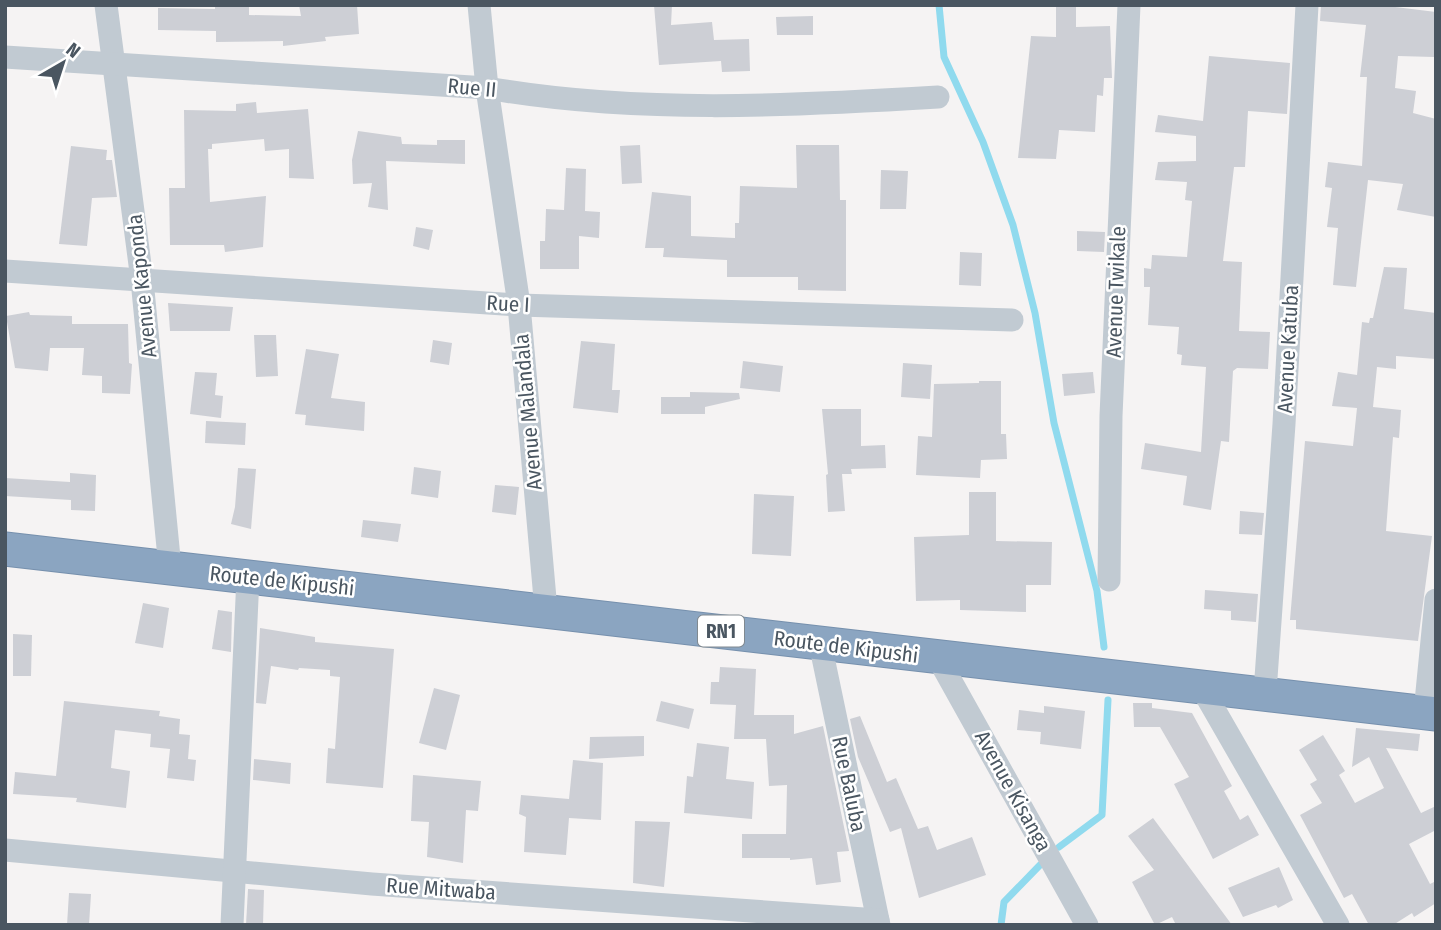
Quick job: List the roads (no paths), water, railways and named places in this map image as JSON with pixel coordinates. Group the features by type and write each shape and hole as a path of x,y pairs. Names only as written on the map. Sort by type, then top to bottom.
{"highway":[{"name":"Route de Kipushi","path":"5,549 1431,713"}],"street":[{"name":"Avenue Kaponda","path":"106,5 142,280 170,568"},
{"name":"Avenue Malandala","path":"479,5 487,88 519,305 545,610"},
{"name":"Avenue Twikale","path":"1108,580 1112,390 1129,5"},
{"name":"Avenue Katuba","path":"1265,692 1284,424 1307,5"},
{"name":"Rue II","path":"5,57 114,67 487,88 553,98 660,104 813,105 938,97"},
{"name":"Rue I","path":"5,271 519,305 1012,320"},
{"path":"232,925 248,577"},
{"path":"1431,713 1436,600"},
{"name":"Rue Baluba","path":"820,643 878,922"},
{"name":"Avenue Kisanga","path":"939,658 1087,925"},
{"path":"1200,685 1338,925"},
{"name":"Rue Mitwaba","path":"5,850 233,871 878,922"}],"waterway":[{"path":"939,5 944,57 983,142 1013,225 1035,313 1054,423 1097,591 1104,647"},
{"path":"1059,847 1102,815 1108,700"},
{"path":"1001,925 1004,902 1040,865"}]}
